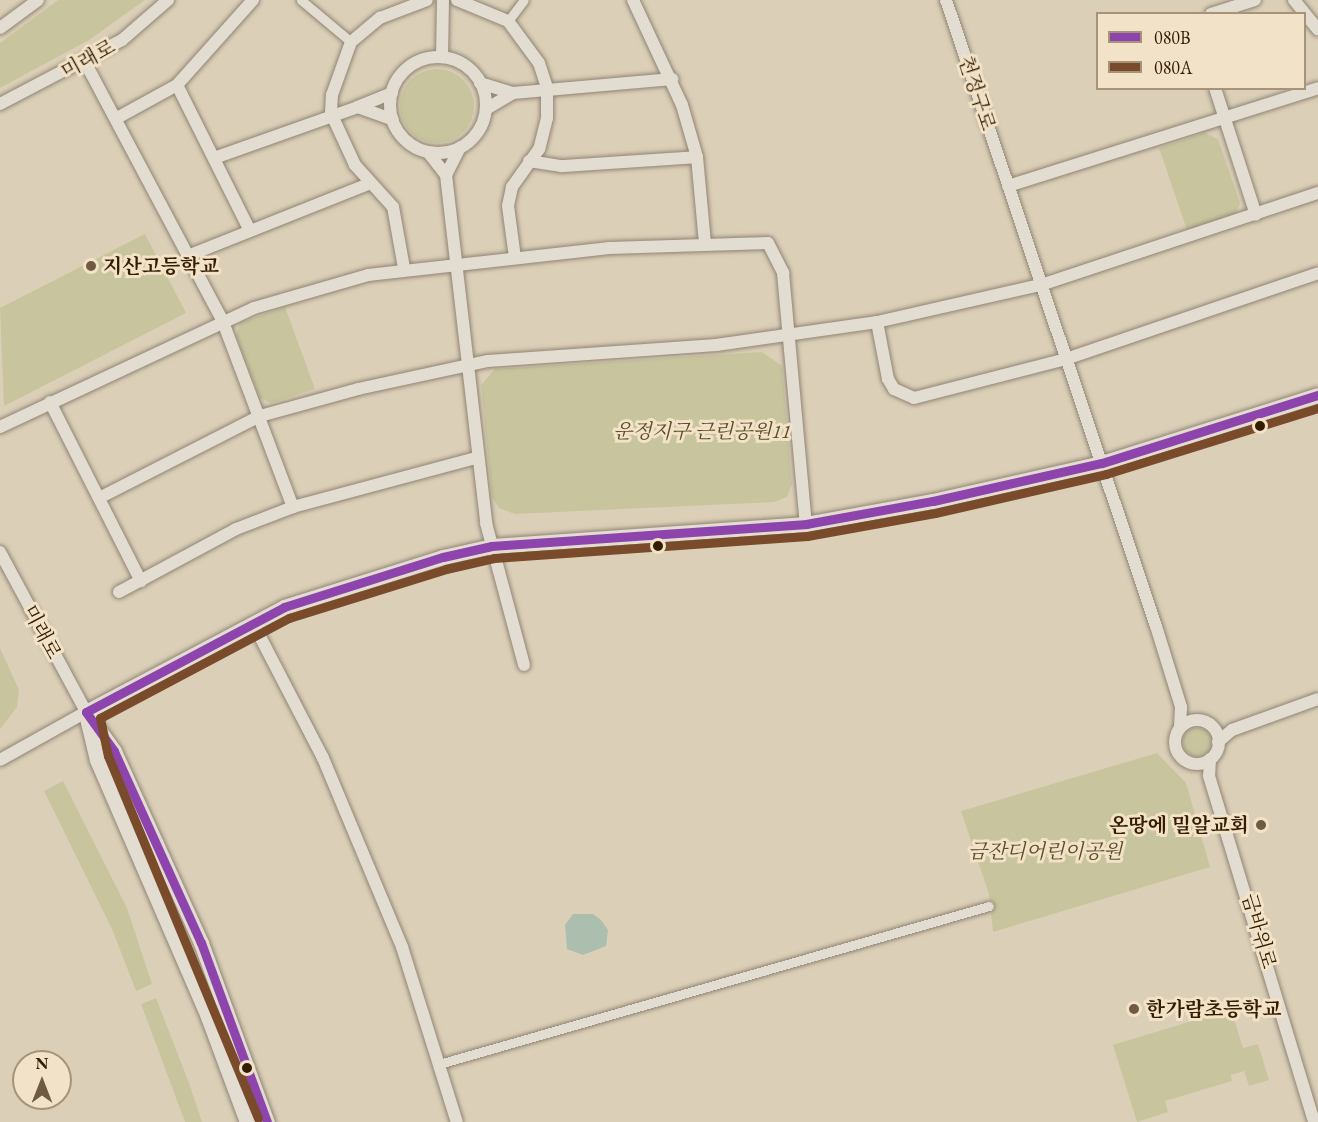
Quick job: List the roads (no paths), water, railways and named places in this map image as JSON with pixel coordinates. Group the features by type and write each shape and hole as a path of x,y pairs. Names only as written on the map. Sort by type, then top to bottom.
{"street":[{"path":"0,28 38,0"},
{"name":"미래로","path":"0,104 85,62 122,40 168,0"},
{"path":"117,118 177,85 253,0"},
{"path":"301,0 351,42"},
{"path":"404,268 393,207 368,184 331,113 336,74 351,42 380,18 427,0"},
{"path":"442,57 443,0"},
{"path":"457,0 508,21 539,63 547,88 547,118 529,160 512,187 508,206 515,258"},
{"path":"508,21 524,0"},
{"path":"633,0 672,79 697,157 705,243"},
{"name":"천정구로","path":"946,0 1008,186 1044,284 1066,358 1102,463"},
{"path":"1217,12 1255,0"},
{"path":"1294,0 1304,12"},
{"path":"1306,15 1318,30"},
{"path":"218,157 331,113 358,107 392,93 416,63 442,57 462,63 480,83 486,109 479,132 460,147 446,175"},
{"path":"85,62 190,255 223,322 293,507"},
{"path":"486,109 513,93 547,88 672,79"},
{"path":"480,83 513,93"},
{"path":"177,85 218,157 249,229"},
{"path":"1008,186 1318,88"},
{"path":"1216,90 1256,215"},
{"path":"392,93 393,120 408,143 428,152 446,175 469,365 476,458 492,546 524,665"},
{"path":"358,107 393,120"},
{"path":"428,152 460,147"},
{"path":"529,160 572,165 697,157"},
{"path":"190,255 249,229 368,184"},
{"path":"101,497 260,416 469,365 789,338 877,322 1044,284 1318,193"},
{"path":"0,427 223,322 292,294 404,268 705,243 768,243 783,273 806,524"},
{"path":"877,322 888,379 906,397 1066,358 1318,273"},
{"path":"0,760 253,623 318,592 492,546 806,524 1102,463 1318,395"},
{"path":"50,402 101,497 141,581"},
{"path":"119,592 236,529 293,507 476,458"},
{"path":"1102,463 1181,706 1180,727 1175,748 1209,776"},
{"name":"미래로","path":"0,552 86,712 114,751 201,943 267,1122"},
{"path":"253,623 323,758 402,947 458,1122"},
{"path":"1209,776 1210,759 1218,742 1232,730 1318,699"},
{"path":"1181,706 1196,720 1214,728 1232,730"},
{"name":"미래로","path":"86,712 97,760 208,1017 247,1122"},
{"path":"1180,727 1196,720"},
{"path":"1214,728 1218,742"},
{"path":"1194,763 1210,759"},
{"name":"금바위로","path":"1209,776 1314,1122"},
{"path":"439,1064 989,906"}],"place":[{"name":"지산고등학교","path":"91,266"},
{"name":"온땅에 밀알교회","path":"1261,825"},
{"name":"한가람초등학교","path":"1134,1009"}],"park label":[{"name":"운정지구 근린공원11","path":"702,431"},
{"name":"금잔디어린이공원","path":"1045,851"}]}
